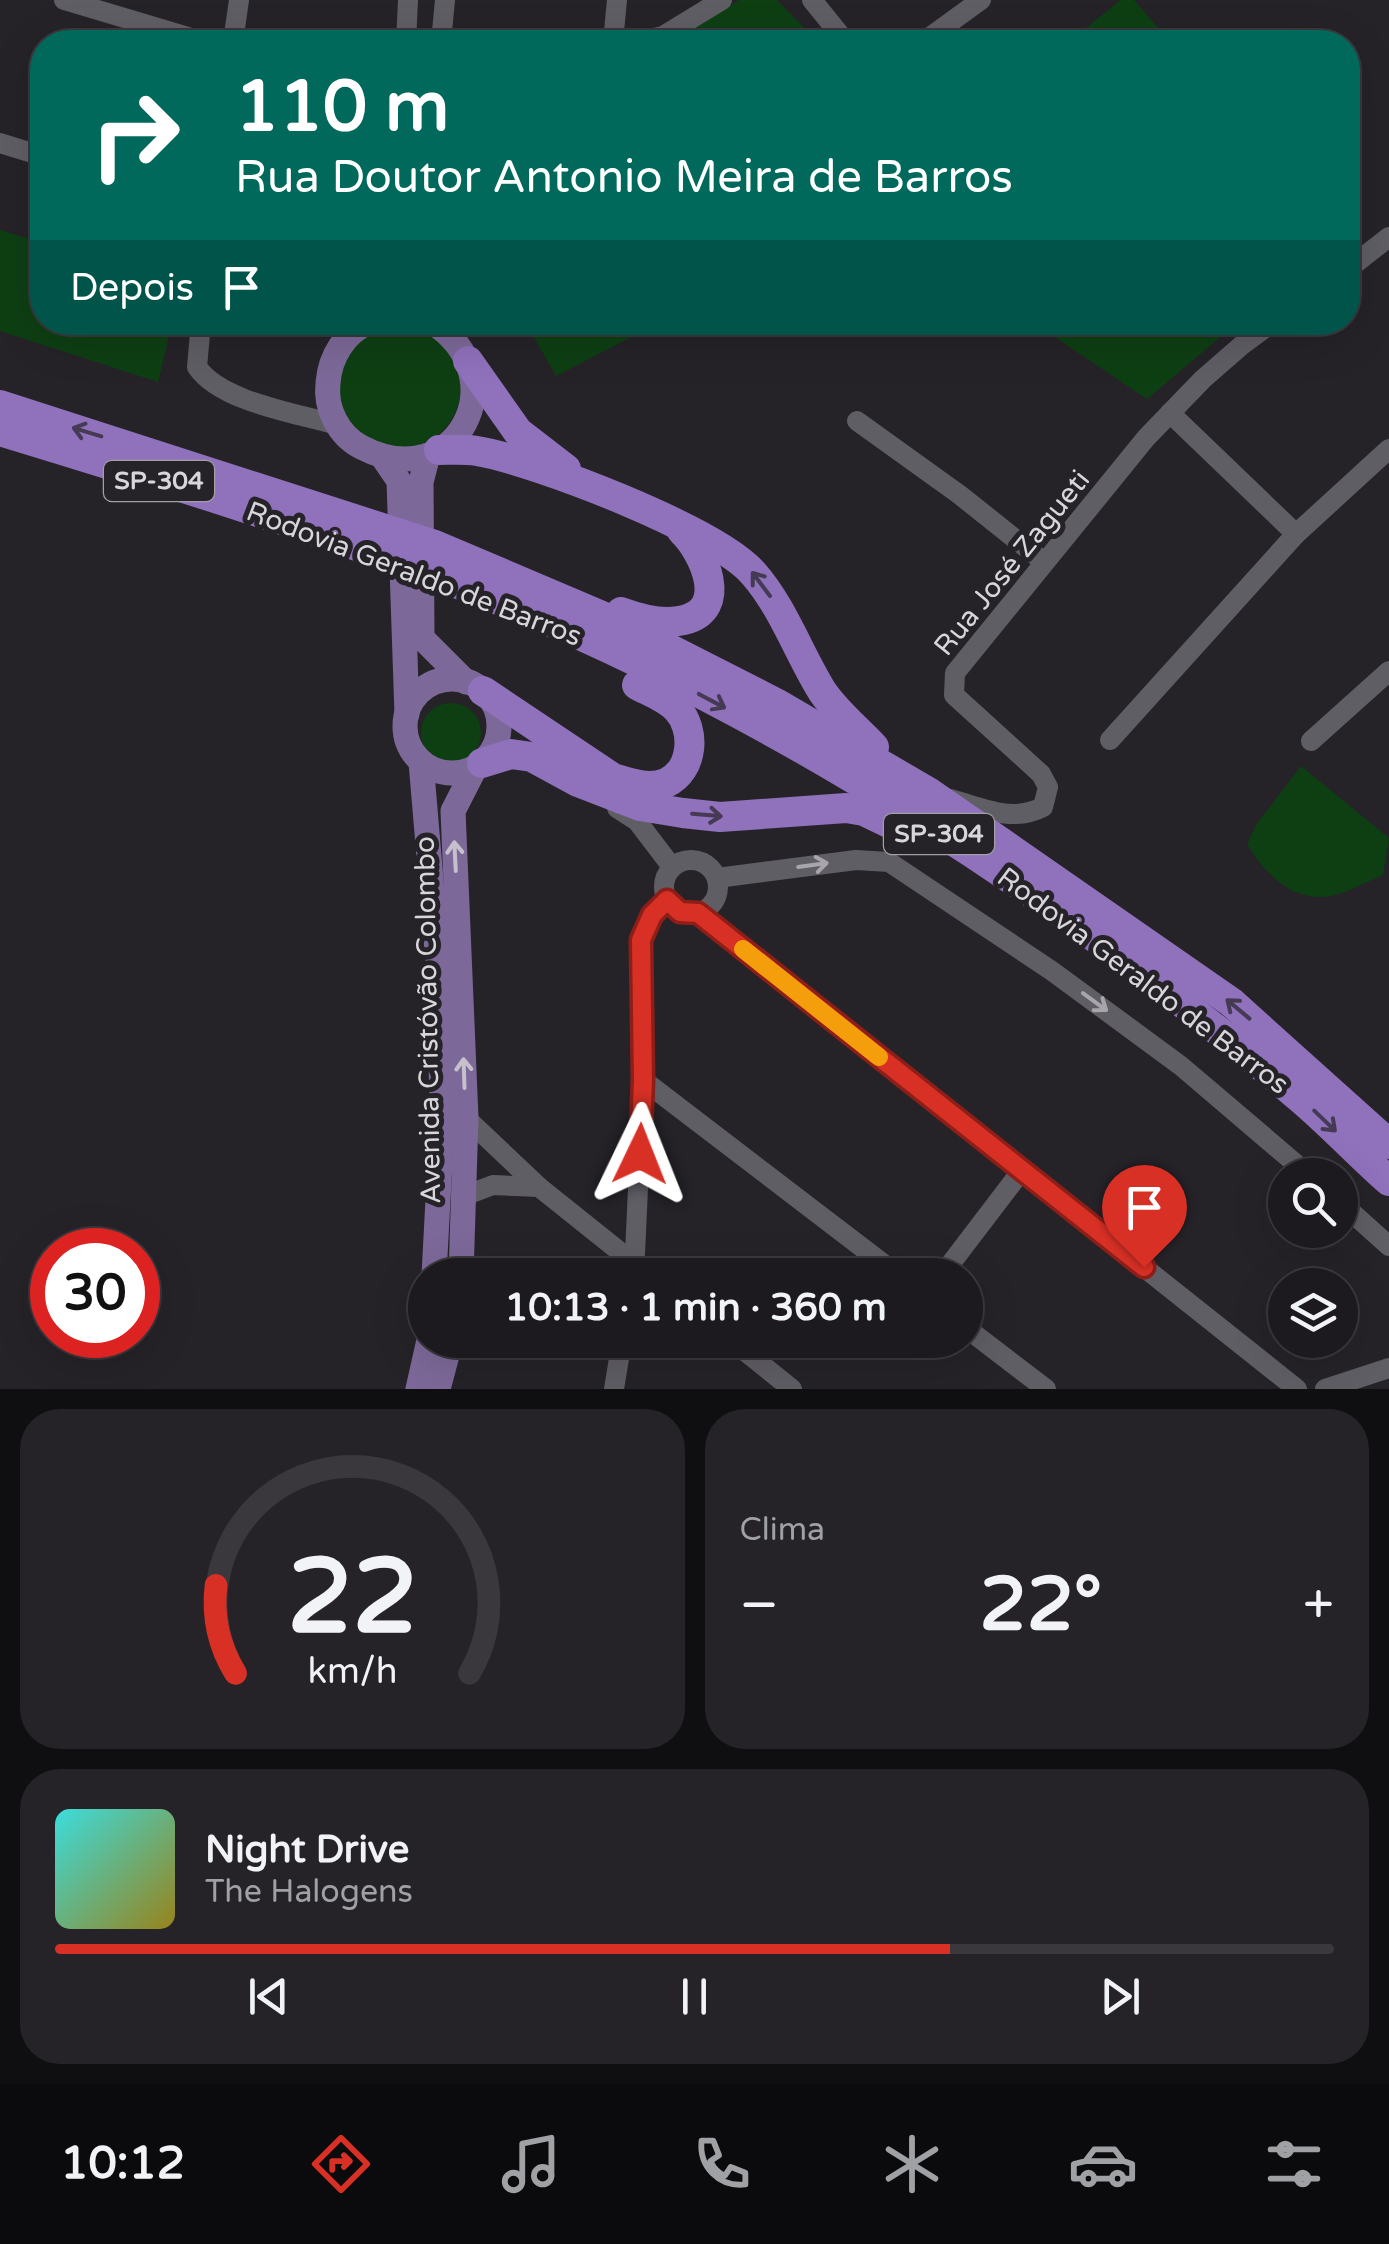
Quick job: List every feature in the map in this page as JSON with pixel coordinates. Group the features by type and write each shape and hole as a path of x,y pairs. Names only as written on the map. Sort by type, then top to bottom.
{"highway":[{"path":"458,343 518,432 592,489"},
{"name":"Rodovia Geraldo de Barros","path":"0,406 315,518 432,564 510,605 660,673 810,755 976,856 1092,938 1274,1076 1389,1182"},
{"name":"Rodovia Geraldo de Barros","path":"0,431 315,518"},
{"path":"434,452 474,450 498,456 673,522 726,550 751,570 770,594 824,694 900,774"},
{"path":"490,568 631,616 671,622 685,620 701,610 710,594 709,585 696,544 673,522"},
{"path":"432,564 670,702 688,725 688,754 682,769 670,782 634,785 613,778 582,759 474,686"},
{"name":"Rodovia Geraldo de Barros","path":"432,564 490,568 621,624 776,703 900,774 1231,1002 1389,1144"},
{"path":"478,765 511,754 532,757 578,782 640,806 720,817 846,808 864,812 932,846 1092,938"}],"main road":[{"path":"350,335 329,371 330,408 350,442 384,459 418,460 452,439 470,410 473,377 458,343"},
{"path":"384,459 399,481 406,735 411,750 422,762 447,773 478,765 492,752 500,727 492,701 422,638 421,482 434,452"},
{"path":"407,715 421,691 435,683 450,680 474,686"},
{"name":"Avenida Cristóvão Colombo","path":"422,762 440,986 442,1124 435,1258"},
{"name":"Avenida Cristóvão Colombo","path":"462,1258 466,1118 453,810 478,765"},
{"path":"418,1389 426,1358"},
{"path":"438,1389 446,1358"}],"street":[{"path":"64,0 164,30"},
{"path":"234,30 238,0"},
{"path":"407,30 408,0"},
{"path":"442,30 445,0"},
{"path":"614,30 617,0"},
{"path":"673,30 722,0"},
{"path":"812,0 836,30"},
{"path":"940,30 981,0"},
{"path":"0,143 30,152"},
{"path":"1360,259 1389,236"},
{"path":"200,335 196,367 207,382 239,397 337,425"},
{"name":"Rua José Zagueti","path":"930,793 1002,814 1019,815 1043,806 1048,787 1041,774 954,695 953,685 964,659 1146,438 1255,335"},
{"path":"1170,413 1296,534"},
{"path":"857,422 960,495 1044,562"},
{"path":"1110,740 1296,534 1389,449"},
{"path":"1311,741 1389,671"},
{"path":"578,782 636,820 672,867"},
{"path":"698,913 717,896 717,878 706,864 688,860 672,867 664,882 667,900 680,912 698,913 1298,1389"},
{"path":"717,878 856,860 889,862 1052,971 1165,1054 1289,1158"},
{"path":"640,1258 641,940 652,915 667,900"},
{"path":"643,1080 876,1258"},
{"path":"466,1118 539,1188 623,1258"},
{"path":"955,1258 1022,1170"},
{"path":"464,1196 504,1183 539,1188"},
{"path":"1358,1218 1389,1246"},
{"path":"983,1341 1046,1389"},
{"path":"614,1389 619,1358"},
{"path":"753,1358 792,1389"},
{"path":"1324,1389 1389,1368"}],"green space":[{"path":"739,0 777,0 806,30 690,30"},
{"path":"1121,0 1134,0 1160,30 1083,30"},
{"path":"0,230 30,239 30,335 169,335 158,382 0,331"},
{"path":"368,335 432,335 451,353 460,375 457,411 443,430 424,444 400,448 376,444 357,430 343,411 339,387 343,363"},
{"path":"533,335 635,335 556,376"},
{"path":"1052,335 1223,335 1147,399"},
{"path":"451,703 472,712 481,733 472,754 451,763 430,754 421,733 430,712"},
{"path":"1301,766 1389,838 1383,875 1337,895 1310,896 1288,888 1261,864 1247,844 1256,825"}],"slow traffic":[{"path":"743,949 879,1057"}],"route":[{"path":"640,1154 641,940 652,915 667,900 680,912 698,913 1144,1267"}]}
